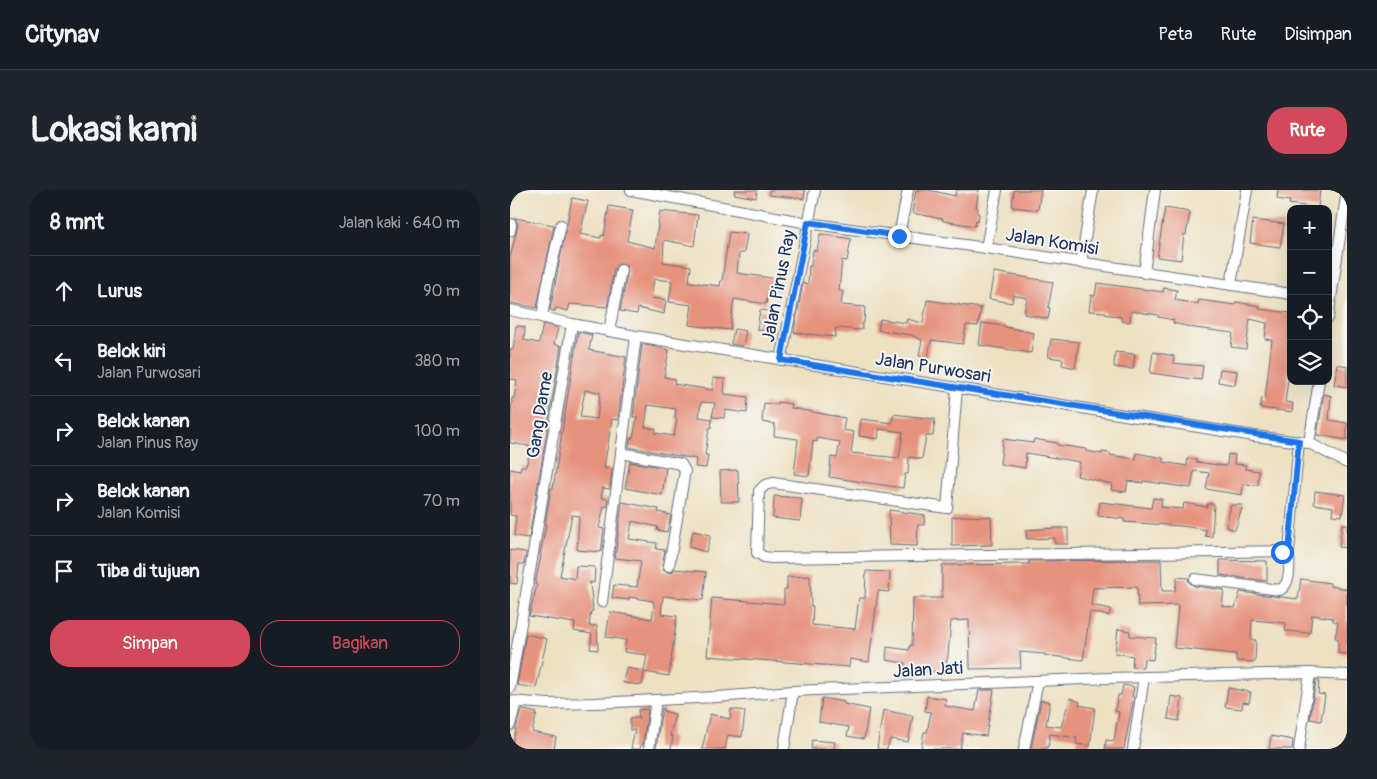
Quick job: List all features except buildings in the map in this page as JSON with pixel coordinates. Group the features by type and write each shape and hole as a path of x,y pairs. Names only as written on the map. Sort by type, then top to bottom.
{"street":[{"name":"Jalan Komisi","path":"631,190 808,222 1287,293"},
{"name":"Jalan Pinus Ray","path":"781,360 815,190"},
{"path":"899,236 908,190"},
{"path":"986,248 997,190"},
{"path":"1081,263 1093,190"},
{"path":"1144,273 1155,190"},
{"path":"1231,286 1246,190"},
{"path":"1331,295 1347,190"},
{"path":"542,317 561,225"},
{"path":"609,331 621,270"},
{"name":"Jalan Purwosari","path":"510,310 636,336 1304,442 1347,463"},
{"name":"Gang Dame","path":"510,688 572,324"},
{"path":"602,602 636,336"},
{"path":"1195,579 1280,590 1284,588 1288,578 1289,551 1304,442 1317,385"},
{"path":"957,388 947,508 773,483 765,485 759,491 757,553 771,558 1289,551"},
{"path":"621,453 681,464 684,467 685,471 669,566"},
{"path":"1299,749 1310,673"},
{"name":"Jalan Jati","path":"513,702 563,704 793,691 1144,677 1310,673 1347,675"},
{"path":"1134,749 1144,677"},
{"path":"1024,749 1038,681"},
{"path":"784,749 793,691"},
{"path":"649,749 656,700"},
{"path":"510,725 513,702"}],"route":[{"path":"899,236 808,222 781,360 1254,436 1299,441 1289,551 1282,552"}]}
